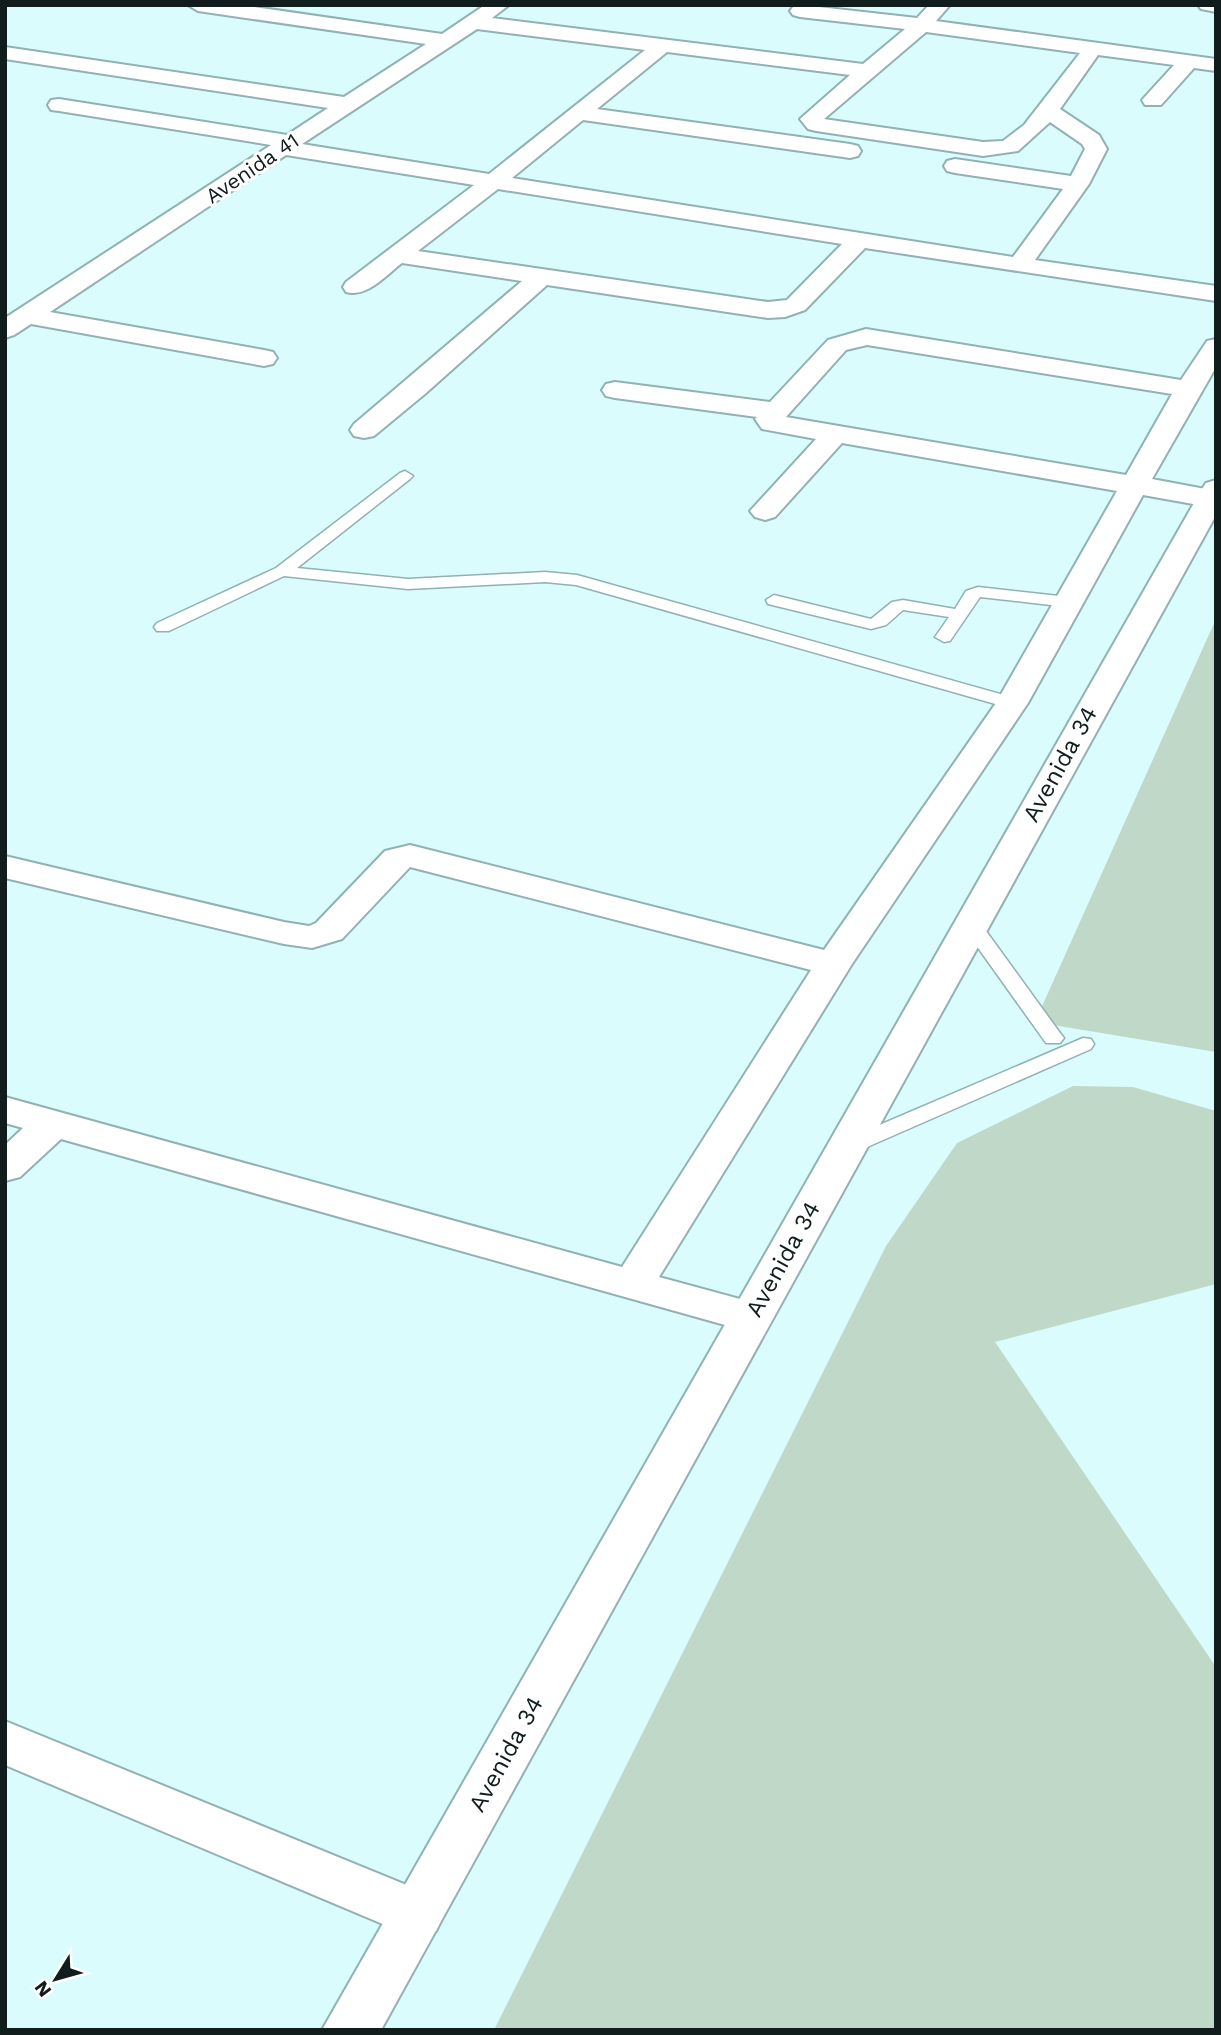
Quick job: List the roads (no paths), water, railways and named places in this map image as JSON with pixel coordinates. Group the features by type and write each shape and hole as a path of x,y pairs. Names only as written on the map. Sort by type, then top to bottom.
{"street":[{"path":"198,5 443,40"},
{"name":"Avenida 41","path":"5,330 499,5"},
{"path":"940,5 922,25 811,119 816,124 830,127 983,149 1010,146 1024,137 1048,111 1093,48"},
{"path":"1208,5 1216,6"},
{"path":"800,11 1216,65"},
{"path":"472,22 865,71"},
{"path":"355,287 494,181 660,47"},
{"path":"5,53 346,104"},
{"path":"1153,100 1189,61"},
{"path":"59,105 494,181 1216,294"},
{"path":"1019,265 1078,184 1096,149 1091,140 1048,111"},
{"path":"579,113 876,155"},
{"path":"902,159 1078,184"},
{"path":"396,256 747,308 785,309 796,305 859,240"},
{"path":"364,430 417,387 542,276"},
{"path":"30,316 264,358"},
{"path":"1188,389 866,337 837,345 769,419 772,423 1133,485 1213,493"},
{"path":"632,1286 833,964 1012,703 1188,389 1216,347"},
{"path":"615,390 775,411"},
{"path":"765,511 835,434"},
{"name":"Avenida 34","path":"351,2030 1213,493"},
{"path":"5,867 270,930 312,937 329,931 398,859 410,856 833,964"},
{"path":"5,1110 750,1317"},
{"path":"5,1168 52,1124"},
{"path":"5,1742 416,1914"}],"lane":[{"path":"163,627 282,571 405,476"},
{"path":"282,571 408,584 545,577 578,580 1012,703"},
{"path":"944,637 972,595 985,591 1069,602"},
{"path":"774,600 871,624 883,622 897,607 905,604 960,615"},
{"path":"971,924 1053,1038"},
{"path":"845,1148 1083,1044"}]}
